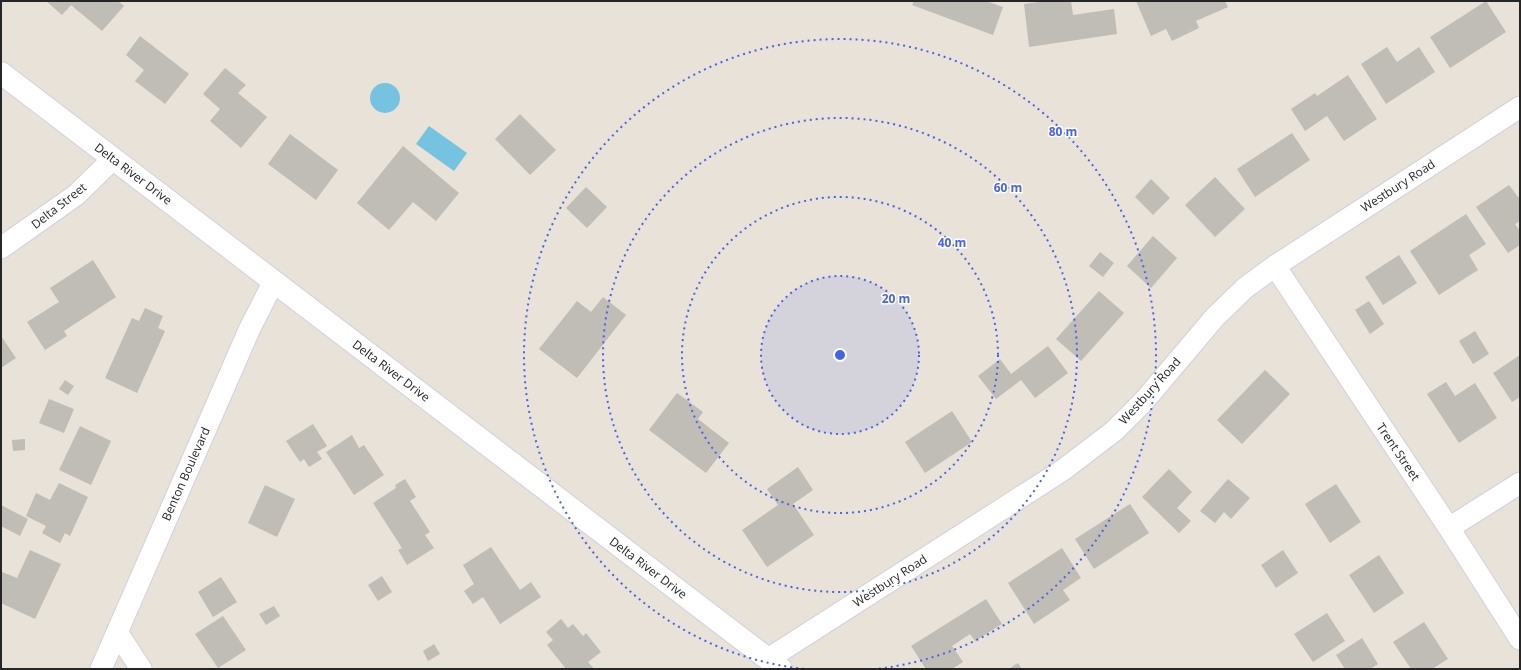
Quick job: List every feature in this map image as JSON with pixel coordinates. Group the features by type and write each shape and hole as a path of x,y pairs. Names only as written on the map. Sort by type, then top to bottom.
{"street":[{"name":"Delta River Drive","path":"1,73 274,281 367,354 775,664"},
{"name":"Westbury Road","path":"775,664 1064,470 1114,430 1144,402 1215,317 1246,288 1275,266 1520,108"},
{"name":"Delta Street","path":"1,248 76,195 113,159"},
{"name":"Trent Street","path":"1275,266 1449,528 1520,639"},
{"name":"Benton Boulevard","path":"101,669 250,328 274,281"},
{"path":"1449,528 1520,482"},
{"path":"117,632 141,669"}],"water":[{"path":"385,83 396,87 400,98 396,109 385,113 374,109 370,98 374,87"},
{"path":"429,126 467,153 454,171 416,144"}],"building":[{"path":"46,1 118,1 124,6 102,31 71,5 62,15"},
{"path":"914,1 986,1 1003,7 993,35 912,5"},
{"path":"1045,1 1071,1 1073,15 1114,9 1117,34 1029,47 1024,4"},
{"path":"1136,1 1225,1 1228,7 1196,21 1199,28 1172,41 1166,29 1151,36"},
{"path":"1486,1 1506,32 1450,68 1430,37"},
{"path":"140,36 189,74 165,104 135,81 144,70 126,55"},
{"path":"1387,47 1397,62 1419,47 1435,72 1386,104 1361,64"},
{"path":"225,68 246,85 238,93 267,117 241,148 210,121 220,109 203,94"},
{"path":"1348,75 1377,119 1344,141 1327,116 1305,131 1291,109 1315,93 1317,96"},
{"path":"520,114 556,150 530,175 495,139"},
{"path":"1292,133 1310,160 1255,197 1237,169"},
{"path":"290,134 338,170 316,200 268,164"},
{"path":"403,146 459,193 436,221 413,202 389,230 357,203"},
{"path":"1215,177 1245,209 1215,237 1185,205"},
{"path":"1151,179 1170,198 1153,215 1135,197"},
{"path":"1509,185 1518,197 1520,196 1520,221 1515,224 1520,231 1520,245 1508,253 1476,207"},
{"path":"586,187 607,207 587,228 566,208"},
{"path":"1466,214 1486,244 1469,255 1478,270 1439,295 1410,251"},
{"path":"1153,236 1177,258 1151,288 1127,266"},
{"path":"1100,252 1114,263 1103,277 1089,266"},
{"path":"1399,255 1417,283 1383,305 1365,277"},
{"path":"93,260 116,297 64,331 67,336 45,350 27,322 59,302 50,288"},
{"path":"1099,291 1124,313 1081,361 1056,339"},
{"path":"603,297 626,315 577,378 539,349 577,301 591,312"},
{"path":"1369,301 1384,324 1370,334 1355,310"},
{"path":"145,308 163,316 158,328 165,331 137,393 105,378 132,318 139,321"},
{"path":"1475,331 1489,354 1473,364 1459,341"},
{"path":"1,336 16,358 1,368"},
{"path":"1048,346 1068,373 1035,398 1021,380 996,399 978,376 1000,359 1011,374"},
{"path":"1520,355 1520,397 1512,402 1493,373"},
{"path":"1265,370 1290,394 1242,444 1217,420"},
{"path":"65,380 74,386 68,395 59,389"},
{"path":"1446,382 1455,396 1475,383 1497,418 1459,443 1427,394"},
{"path":"677,393 703,412 698,419 729,443 706,473 649,430"},
{"path":"49,399 74,409 64,433 39,423"},
{"path":"952,411 972,442 925,473 905,442"},
{"path":"313,424 327,446 317,452 322,459 309,467 304,459 300,462 286,441"},
{"path":"80,426 111,441 91,485 59,470"},
{"path":"352,435 359,448 364,445 384,475 354,495 326,452"},
{"path":"25,439 25,450 13,451 12,440"},
{"path":"798,467 813,490 793,504 814,535 767,567 742,530 778,505 767,489"},
{"path":"1169,469 1192,492 1177,508 1191,521 1179,533 1142,497"},
{"path":"405,479 416,497 410,501 430,532 425,535 434,548 407,565 398,550 402,548 373,503 396,488 395,485"},
{"path":"1228,479 1250,498 1231,519 1224,512 1215,523 1200,511"},
{"path":"59,483 88,497 70,536 65,533 60,543 42,533 46,526 26,516 36,493 50,500"},
{"path":"1336,484 1361,522 1330,543 1305,504"},
{"path":"265,485 295,499 277,537 248,523"},
{"path":"1130,504 1149,533 1094,569 1075,539"},
{"path":"1,505 28,519 20,536 1,526"},
{"path":"491,547 520,590 531,582 541,597 500,624 483,597 473,604 464,591 474,584 463,565"},
{"path":"1062,548 1081,578 1063,590 1070,600 1034,624 1008,583"},
{"path":"30,550 61,564 35,619 1,603 2,572 17,578"},
{"path":"1283,550 1298,573 1276,588 1261,565"},
{"path":"1379,555 1404,593 1374,613 1349,575"},
{"path":"382,576 392,592 378,601 368,585"},
{"path":"221,577 237,602 213,617 198,592"},
{"path":"986,599 1002,624 975,641 970,634 952,646 963,662 952,669 926,669 911,646"},
{"path":"274,606 280,616 266,625 259,614"},
{"path":"1327,613 1345,641 1313,662 1294,634"},
{"path":"223,616 246,650 218,668 195,634"},
{"path":"561,619 568,628 573,624 583,636 586,633 601,652 588,662 594,669 566,669 547,645 553,640 546,632"},
{"path":"1424,622 1448,659 1432,669 1411,669 1393,642"},
{"path":"1362,638 1378,664 1370,669 1345,669 1336,655"},
{"path":"434,644 440,654 428,661 423,651"},
{"path":"1018,663 1022,669 1009,669"}]}
